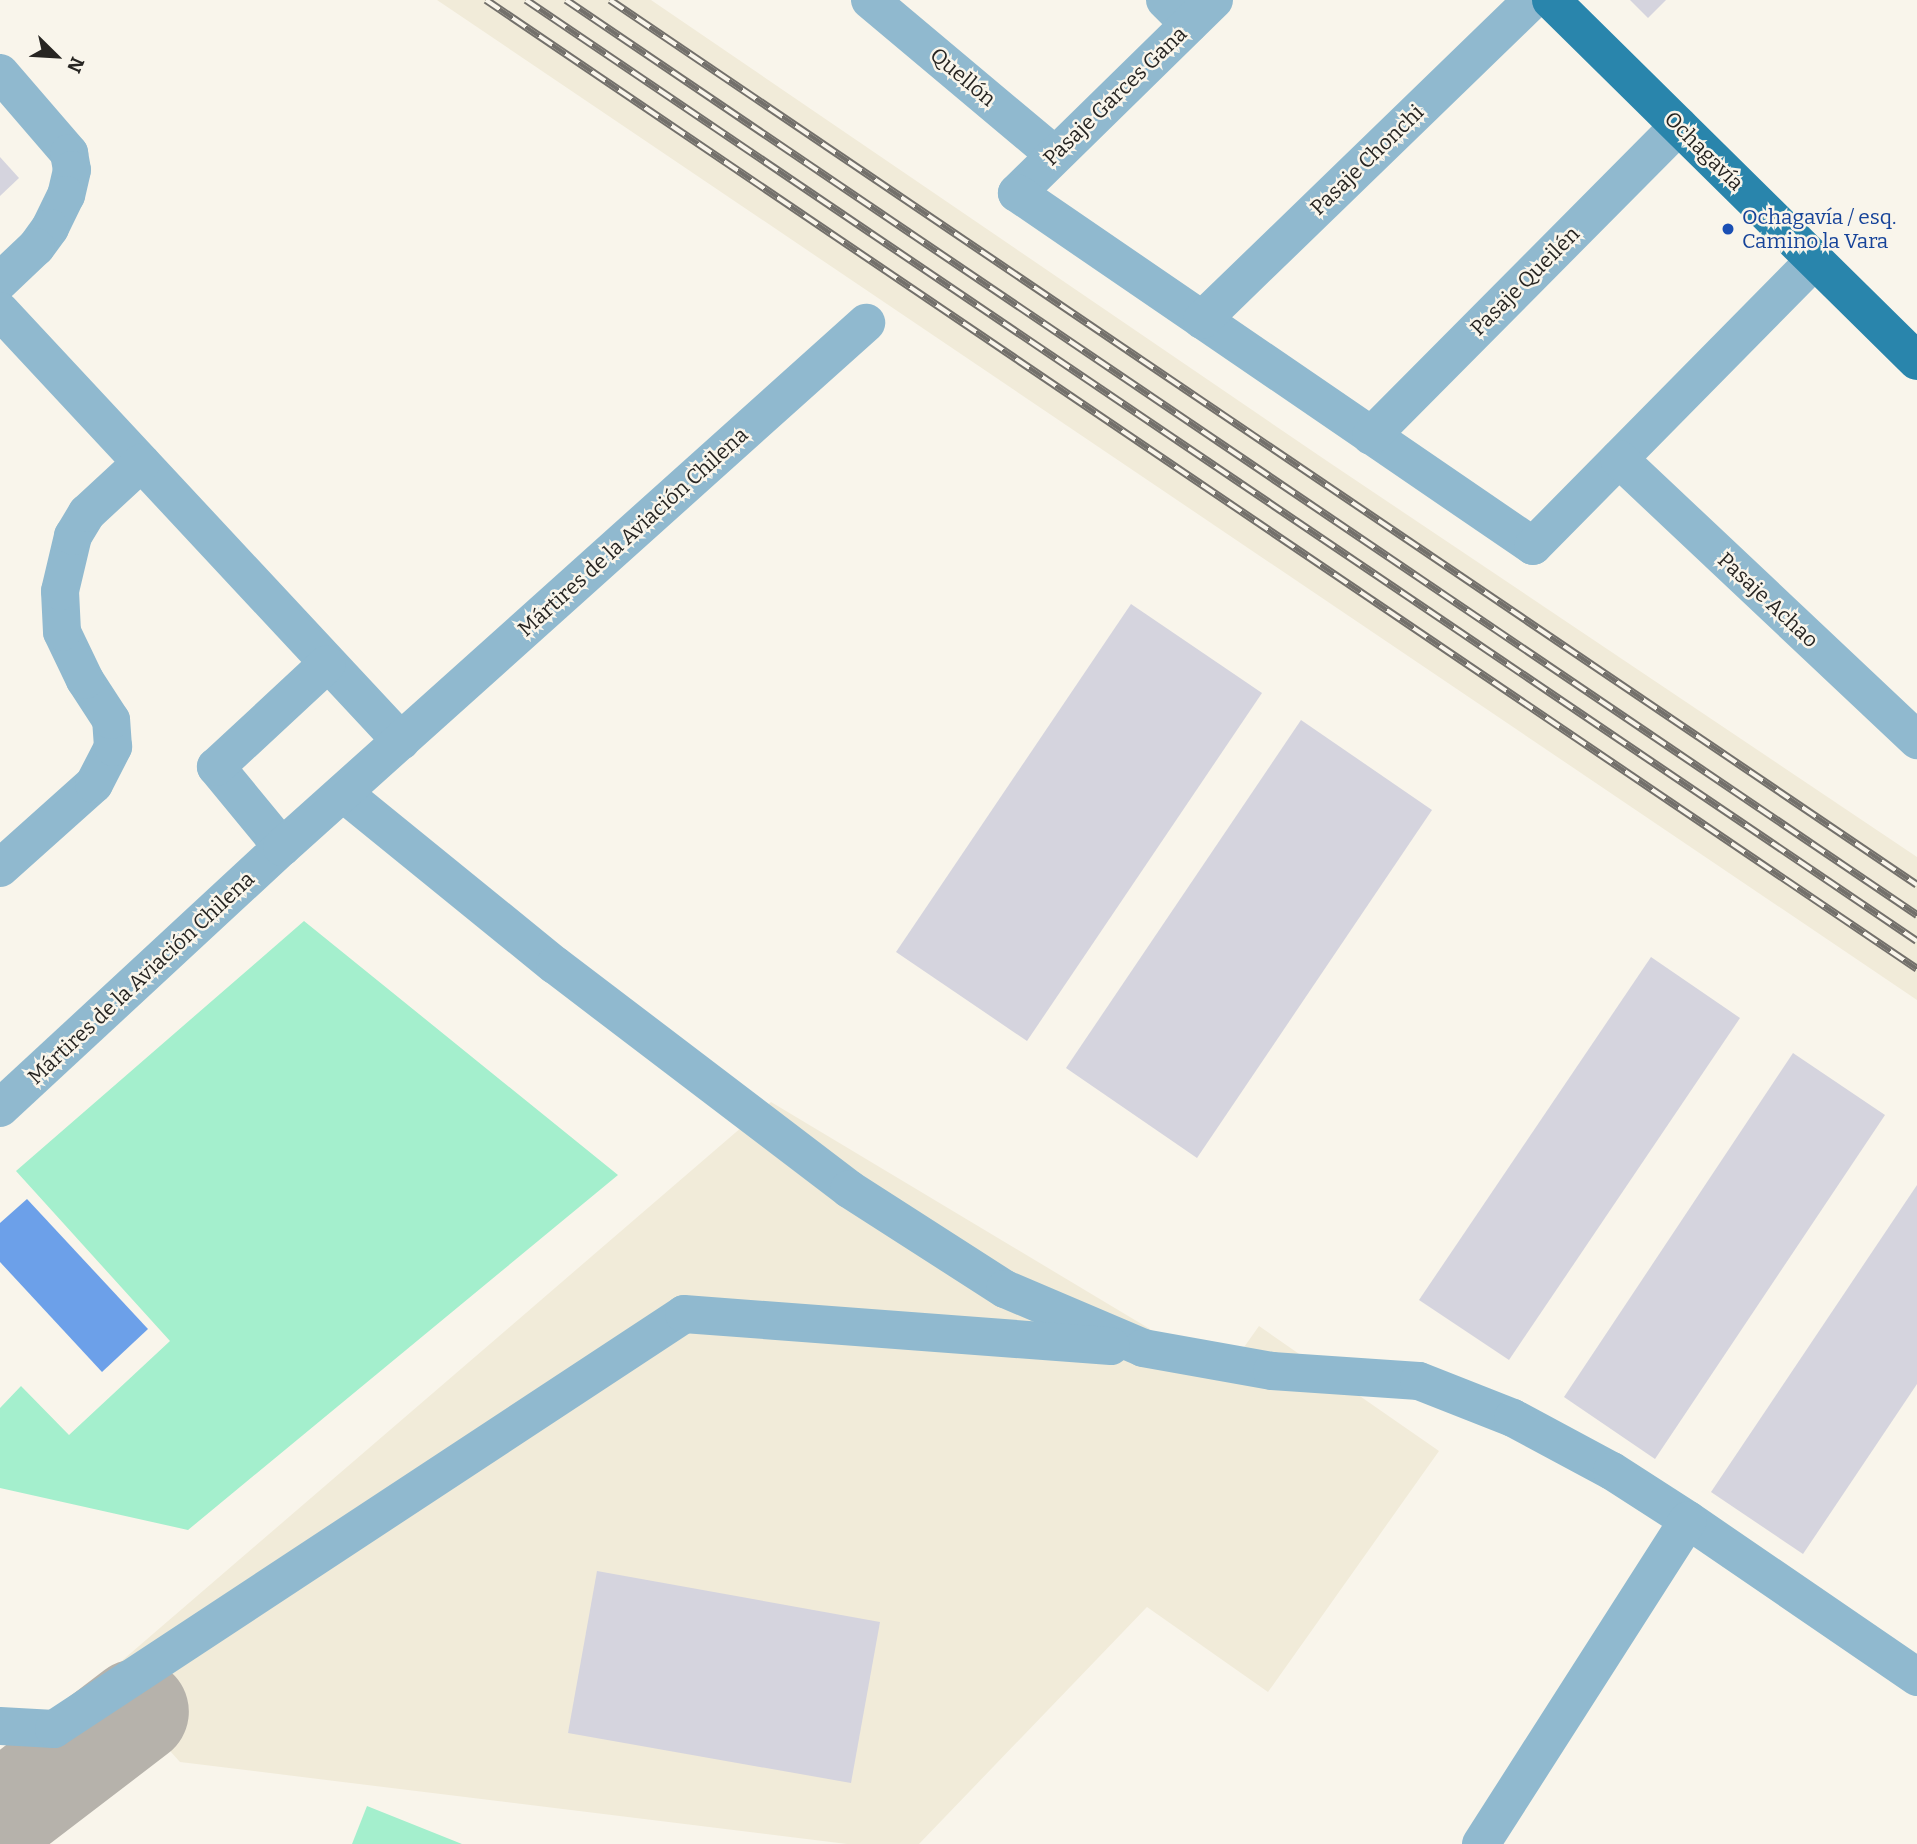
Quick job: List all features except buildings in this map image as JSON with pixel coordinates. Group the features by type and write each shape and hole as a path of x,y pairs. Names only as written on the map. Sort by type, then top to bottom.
{"main road":[{"name":"Ochagavía","path":"1551,0 1917,361"}],"street":[{"name":"Quellón","path":"870,0 1055,155"},
{"name":"Pasaje Chonchi","path":"1202,320 1532,0"},
{"name":"Pasaje Garces Gana","path":"1189,8 1017,193 1202,320"},
{"path":"0,73 69,153 72,170 66,195 50,228 36,247 0,281"},
{"name":"Pasaje Queilén","path":"1371,436 1679,126"},
{"path":"1202,320 1533,546 1815,260"},
{"path":"0,312 401,741"},
{"name":"Mártires de la Aviación Chilena","path":"0,1108 282,847 866,323"},
{"name":"Pasaje Achao","path":"1619,459 1917,740"},
{"path":"0,868 94,784 113,747 111,720 85,680 62,632 60,591 73,536 87,513 141,463"},
{"path":"282,847 216,767 327,664"},
{"path":"342,793 555,965 849,1189 1005,1289 1143,1348"},
{"path":"0,1726 54,1729 684,1314 1143,1348 1272,1371 1419,1381 1513,1418 1612,1471 1917,1677"},
{"path":"1481,1844 1688,1520"}],"shaded area":[{"path":"437,0 651,0 1327,461 1917,857 1917,1000"},
{"path":"771,1102 1225,1374 1259,1326 1439,1451 1268,1692 1147,1607 919,1844 847,1844 180,1762 103,1677"}],"green space":[{"path":"304,921 618,1175 188,1530 0,1488 0,1408 21,1386 69,1435 170,1341 16,1171"},
{"path":"367,1806 462,1844 352,1844"}],"water":[{"path":"27,1199 148,1329 102,1372 0,1262 0,1223"}],"taxiway":[{"path":"0,1815 136,1711"}],"railway":[{"path":"486,0 1917,969"},
{"path":"526,0 1917,941"},
{"path":"566,0 1917,915"},
{"path":"610,0 1917,885"}],"place":[{"name":"Ochagavía / esq. Camino la Vara","path":"1728,229"}]}
